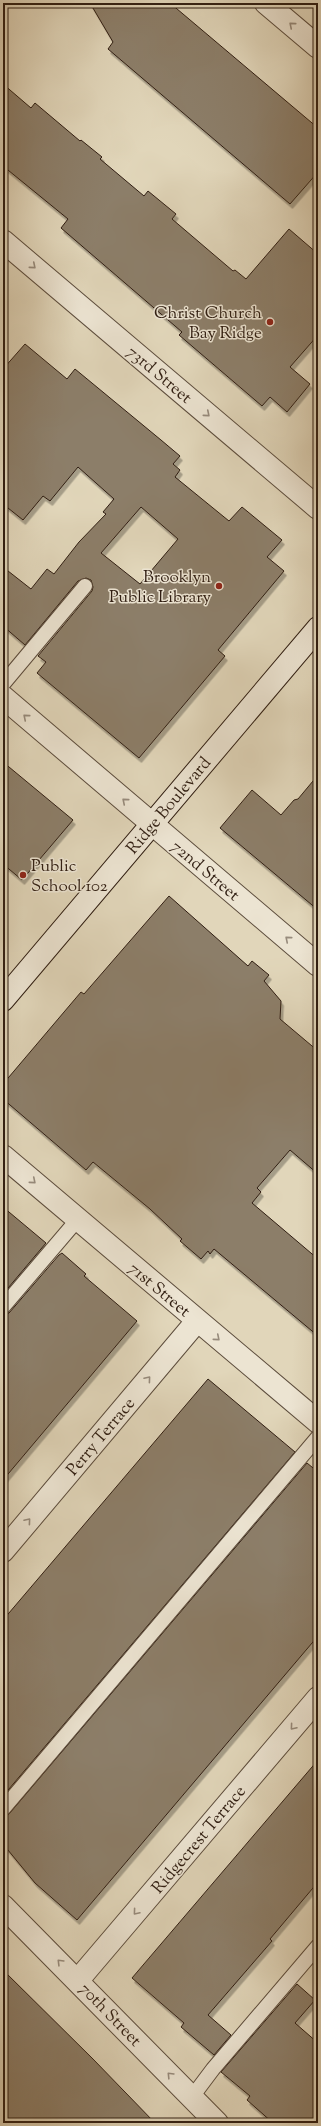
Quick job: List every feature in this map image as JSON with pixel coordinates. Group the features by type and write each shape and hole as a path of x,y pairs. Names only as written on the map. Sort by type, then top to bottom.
{"street":[{"path":"266,3 318,47"},
{"name":"73rd Street","path":"3,241 318,508"},
{"name":"Ridge Boulevard","path":"3,1000 318,628"},
{"name":"72nd Street","path":"3,697 318,964"},
{"name":"71st Street","path":"3,1156 318,1422"},
{"name":"Perry Terrace","path":"3,1550 197,1321"},
{"name":"Ridgecrest Terrace","path":"78,1980 318,1698"},
{"name":"70th Street","path":"3,1906 78,1980 217,2123"}],"lane":[{"path":"3,684 85,586"},
{"path":"3,1308 78,1219"},
{"path":"3,1809 318,1437"},
{"path":"192,2097 213,2069 318,1946"}],"building":[{"path":"90,3 170,3 318,128 318,172 290,204 108,49 113,42"},
{"path":"3,84 31,108 35,103 80,141 81,140 102,157 100,159 144,196 148,191 176,214 172,219 233,271 235,270 246,279 289,229 318,254 318,335 290,367 310,384 287,412 270,397 262,406 179,335 182,332 61,228 68,219 3,166"},
{"path":"25,344 67,379 75,369 180,456 173,464 180,470 175,477 229,521 242,507 282,540 267,557 284,571 218,650 225,656 139,758 37,673 46,662 38,656 92,591 93,587 91,580 86,578 78,581 25,645 3,626 3,567 31,589 47,569 54,574 79,542 106,514 103,512 114,499 78,467 50,501 43,496 23,520 3,504 3,369","holes":["141,507 178,539 140,584 101,553"]},
{"name":"Public School 102","path":"3,762 73,820 22,880 3,864"},
{"path":"318,775 318,910 220,828 252,790 281,815 294,800 298,799"},
{"path":"169,896 248,966 252,961 269,975 264,981 281,1001 280,1019 318,1051 318,1174 290,1150 257,1188 261,1192 252,1203 318,1259 318,1336 214,1249 210,1254 208,1251 201,1259 180,1241 182,1239 150,1209 93,1162 86,1170 3,1099 3,1084 81,992 84,994"},
{"path":"3,1207 46,1243 3,1294"},
{"path":"62,1253 86,1274 84,1276 137,1321 3,1480 3,1315 9,1313"},
{"path":"208,1379 295,1452 3,1796 3,1620"},
{"path":"307,1463 318,1472 318,1636 77,1920 35,1883 3,1844 3,1817 9,1814"},
{"path":"318,1760 318,1882 270,1939 272,1941 208,2015 231,2035 214,2055 181,2027 184,2023 132,1978"},
{"path":"3,1970 93,2059 155,2123 3,2123"},
{"path":"297,1984 315,2000 295,2023 318,2043 318,2123 273,2123 247,2100 250,2096 221,2072"}],"place":[{"name":"Christ Church Bay Ridge","path":"270,322"},
{"name":"Brooklyn Public Library","path":"219,586"},
{"name":"Public School 102","path":"23,875"}]}
